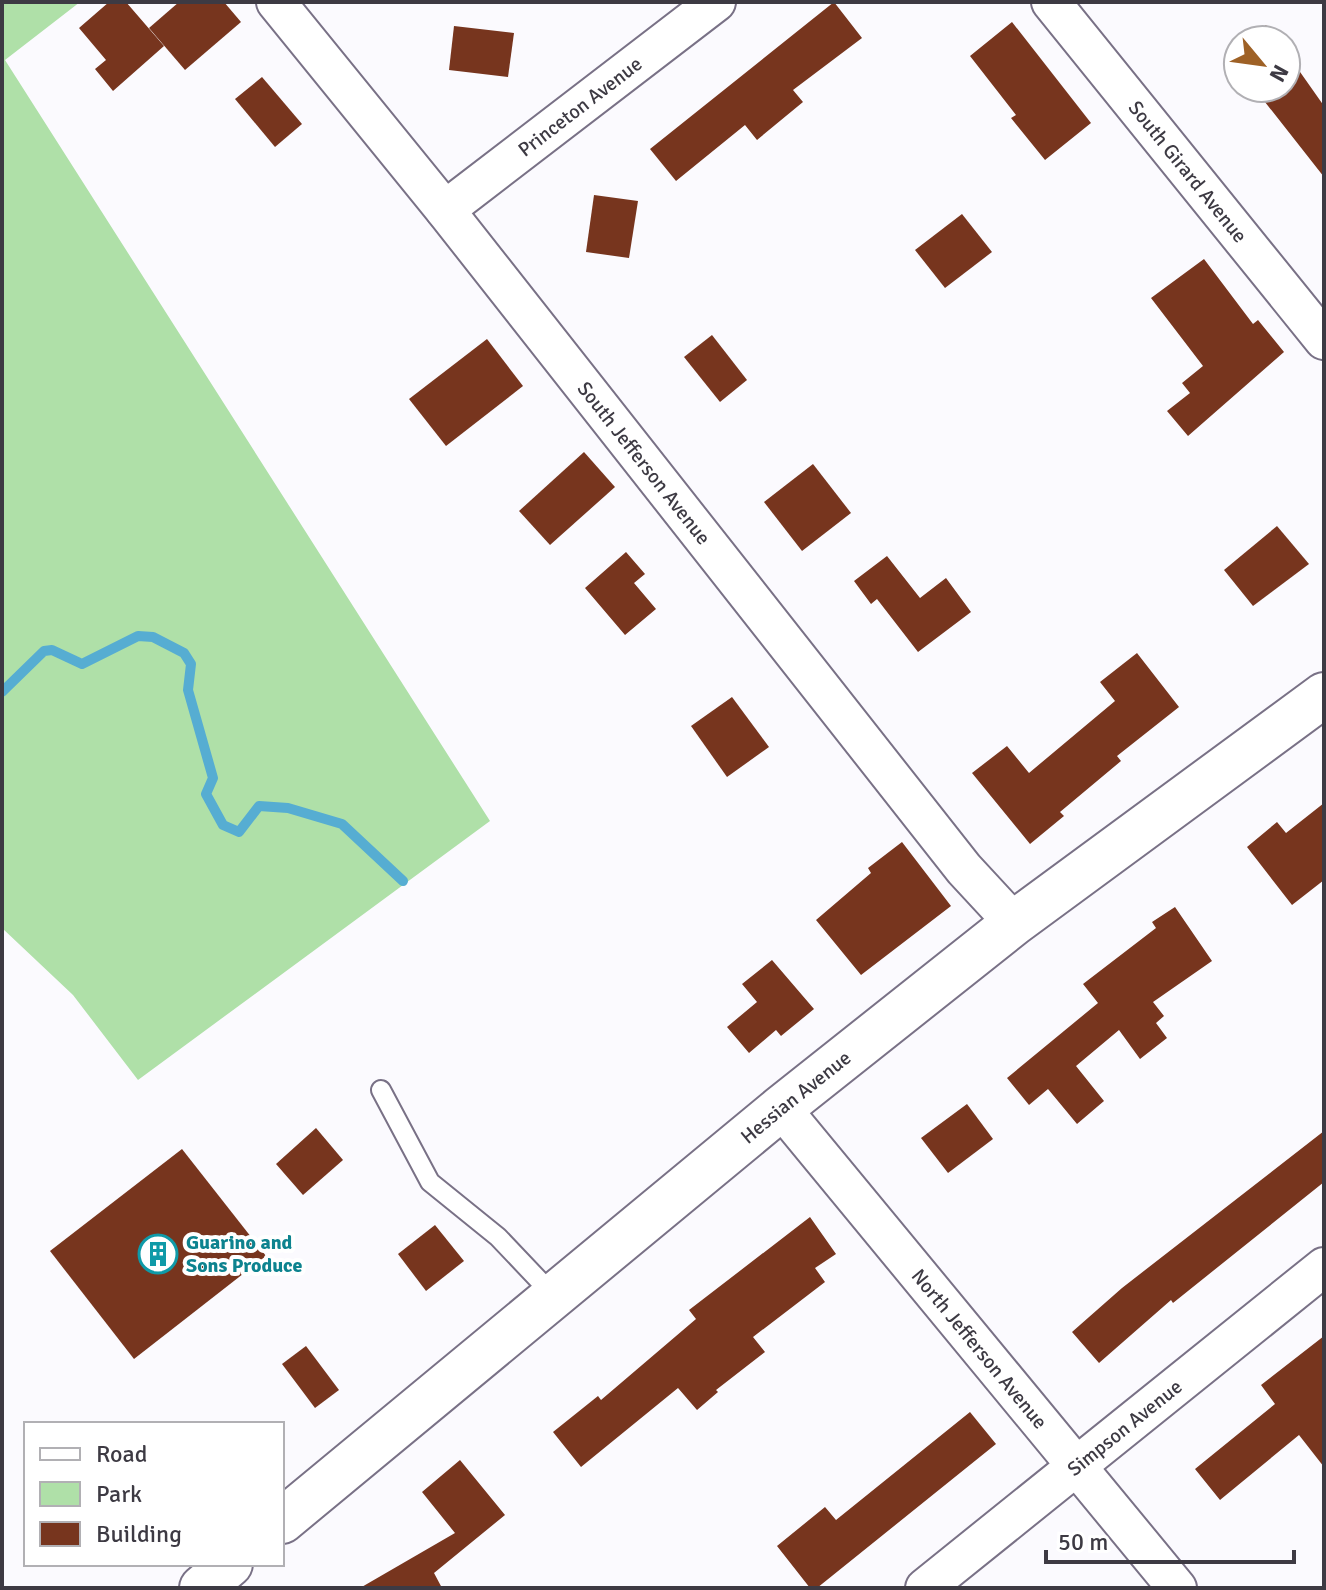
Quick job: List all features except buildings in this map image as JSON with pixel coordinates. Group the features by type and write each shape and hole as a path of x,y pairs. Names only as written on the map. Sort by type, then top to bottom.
{"main road":[{"name":"Hessian Avenue","path":"284,1519 781,1108 1014,923 1324,695"},
{"path":"202,1588 228,1566"}],"street":[{"name":"South Jefferson Avenue","path":"276,2 445,210 964,869 1014,923"},
{"name":"Princeton Avenue","path":"445,210 716,2"},
{"name":"South Girard Avenue","path":"1051,2 1324,340"},
{"name":"North Jefferson Avenue","path":"781,1108 1074,1467 1177,1588"},
{"name":"Simpson Avenue","path":"925,1588 1324,1267"}],"lane":[{"path":"381,1090 430,1182 498,1237 554,1296"}],"green space":[{"path":"2,2 80,2 5,60 490,821 138,1080 73,995 2,928"}],"waterway":[{"path":"2,692 44,651 52,650 82,664 138,636 153,637 184,653 191,664 188,690 213,778 206,794 223,825 239,832 259,806 288,808 342,824 403,881"}],"place":[{"name":"Guarino and Sons Produce","path":"158,1254"}]}
